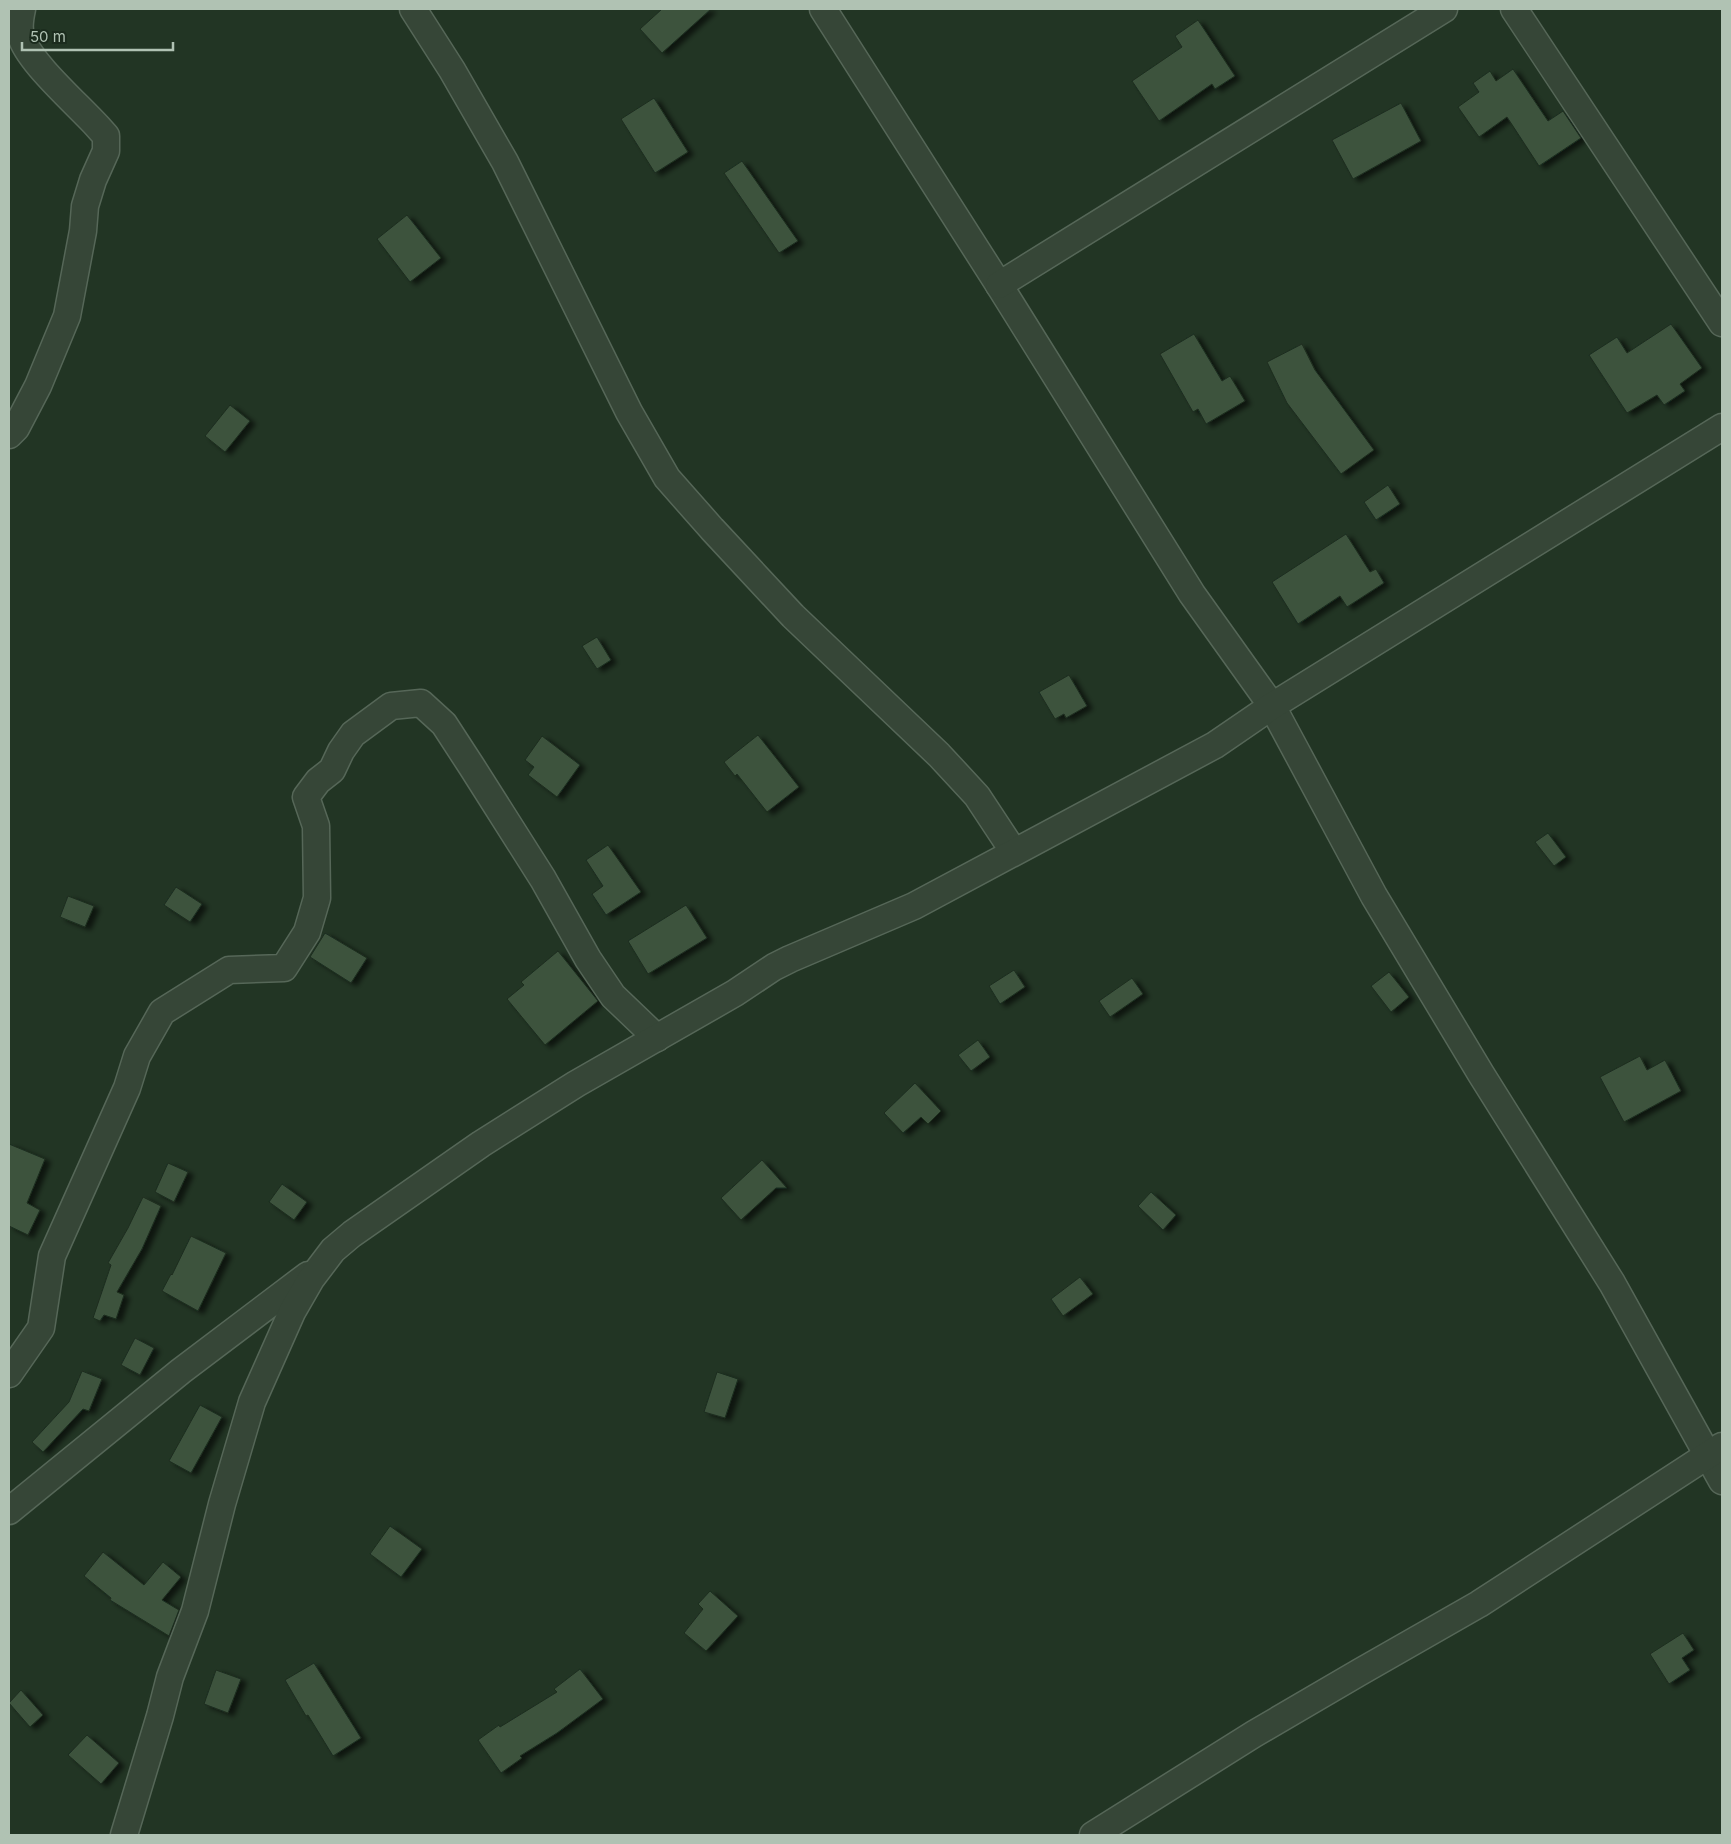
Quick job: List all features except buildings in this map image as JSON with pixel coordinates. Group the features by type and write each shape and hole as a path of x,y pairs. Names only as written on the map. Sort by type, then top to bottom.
{"street":[{"path":"9,435 16,428 38,386 67,316 83,231 85,206 93,180 106,151 106,136 30,54 21,38 20,22 22,9"},
{"path":"413,9 452,70 505,162 629,412 667,478 793,616 939,755 977,796 1014,852"},
{"path":"823,9 1192,594 1272,706 1374,896 1481,1074 1714,1450 1722,1481"},
{"path":"999,286 1444,9"},
{"path":"1514,9 1722,323"},
{"path":"124,1835 170,1677 195,1611 222,1504 252,1402 292,1312 311,1279 333,1250 352,1234 481,1144 576,1084 735,993 790,959 914,906 1215,745 1272,706 1722,427"},
{"path":"9,1374 41,1328 52,1256 126,1088 137,1056 162,1012 229,970 284,968 307,932 317,898 316,826 306,797 318,781 332,770 341,751 353,734 391,706 421,703 444,724 543,879 593,966 613,996 657,1038"},
{"path":"9,1511 181,1371 321,1265"},
{"path":"1093,1835 1254,1734 1479,1604 1714,1450"}]}
